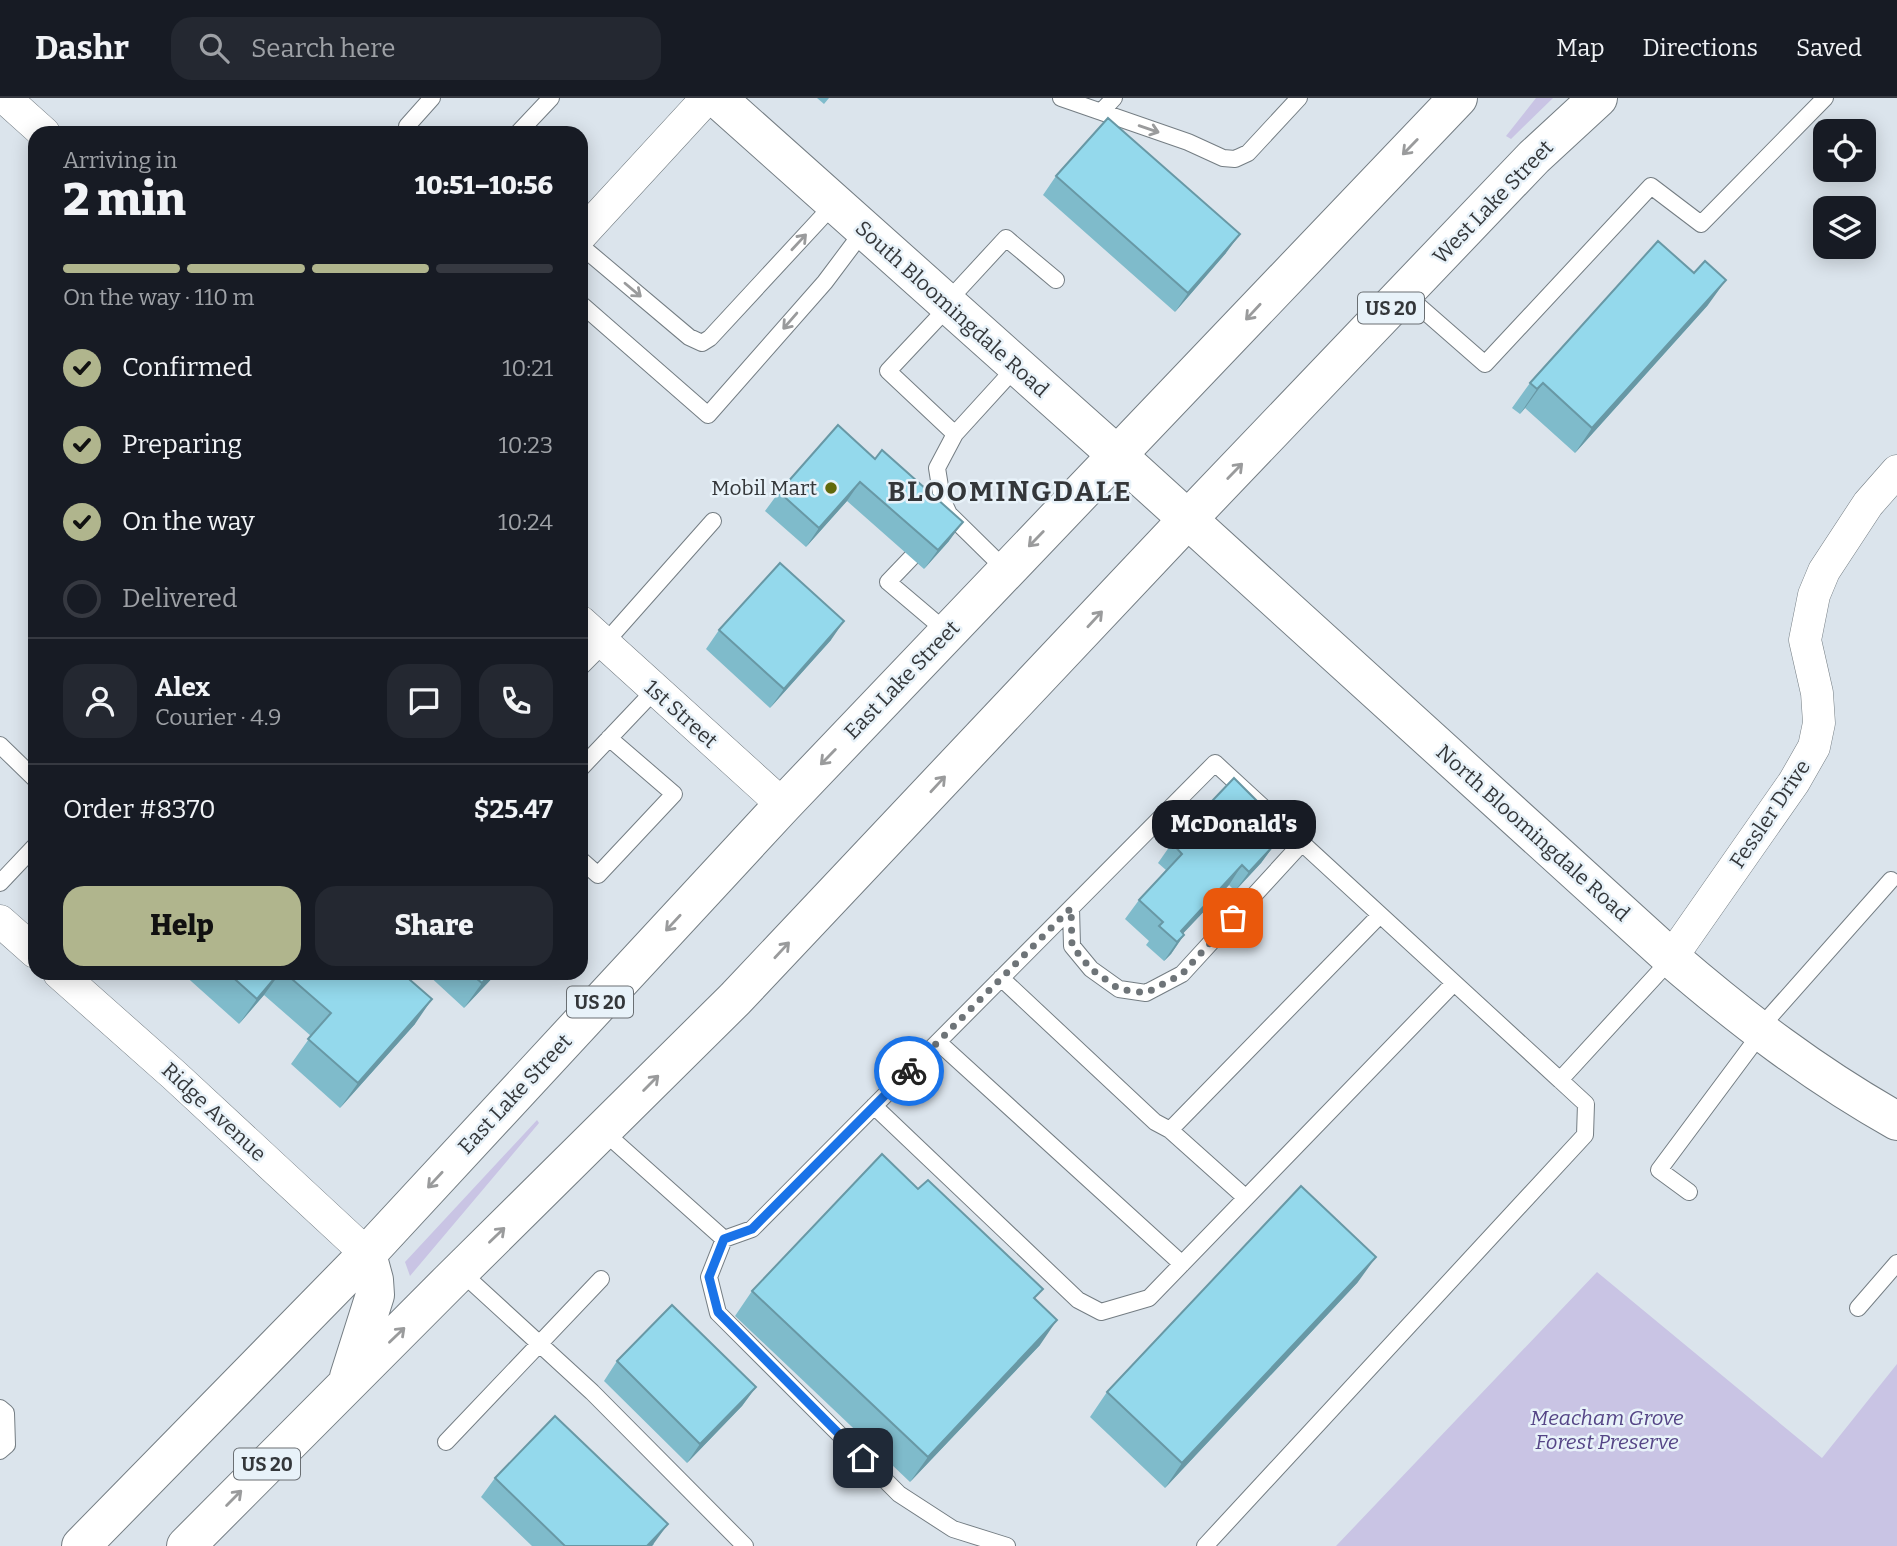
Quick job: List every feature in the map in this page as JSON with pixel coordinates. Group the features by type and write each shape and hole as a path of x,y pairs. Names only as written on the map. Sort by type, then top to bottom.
{"main road":[{"name":"South Bloomingdale Road","path":"717,98 1187,520"},
{"name":"West Lake Street","path":"1187,520 1535,158 1598,98"},
{"name":"US 20","path":"1118,456 1443,103"},
{"name":"East Lake Street","path":"81,1546 367,1254 783,804 1118,456"},
{"name":"US 20","path":"186,1546 460,1270 735,999 1187,520"},
{"name":"North Bloomingdale Road","path":"1187,520 1671,958 1760,1032 1807,1066 1897,1121"},
{"path":"348,1383 375,1295 367,1254"}],"street":[{"path":"5,98 36,126"},
{"path":"588,227 708,98"},
{"name":"Fessler Drive","path":"1671,958 1794,782 1814,747 1819,723 1817,693 1805,640 1814,594 1824,571 1868,504 1897,471"},
{"name":"1st Street","path":"588,629 783,804"},
{"path":"0,921 28,946"},
{"name":"Ridge Avenue","path":"67,980 367,1254"}],"lane":[{"path":"407,126 432,98"},
{"path":"525,126 551,98"},
{"path":"1061,98 1188,142 1223,158 1236,159 1248,153 1299,98"},
{"path":"1101,112 1114,98"},
{"path":"1405,293 1485,364 1651,186 1701,224 1825,98"},
{"path":"588,252 689,337 702,343 710,338 834,204"},
{"path":"588,310 708,415 825,282 864,230"},
{"path":"955,434 888,371 1006,238 1056,280"},
{"path":"1006,570 948,514 942,499 937,468 955,434 1017,366"},
{"path":"936,529 948,514"},
{"path":"588,660 713,521"},
{"path":"911,558 888,582 947,632"},
{"path":"588,760 655,690"},
{"path":"588,866 598,875 674,794 609,738"},
{"path":"0,745 28,772"},
{"path":"1007,1546 953,1529 899,1494 718,1312 709,1277 724,1239 752,1229 1215,763 1586,1104 1585,1135 1205,1546"},
{"path":"1071,908 1072,946 1091,969 1119,989 1146,993 1182,974 1302,843"},
{"path":"0,883 28,853"},
{"path":"1689,1192 1659,1170 1760,1032 1891,880"},
{"path":"1170,1130 1380,915"},
{"path":"1560,1080 1671,958"},
{"path":"1001,978 1155,1122 1170,1130 1246,1198"},
{"path":"874,1106 1078,1300 1101,1311 1150,1298 1454,983"},
{"path":"938,1042 1182,1264"},
{"path":"603,1131 724,1239"},
{"path":"1858,1308 1897,1263"},
{"path":"460,1270 592,1392 745,1546"},
{"path":"446,1442 601,1279"},
{"path":"0,1408 6,1413 6,1445 0,1451"}],"green space":[{"path":"1536,98 1553,98 1511,139 1506,136"},
{"path":"537,1120 539,1123 410,1276 405,1262"},
{"name":"Meacham Grove Forest Preserve","path":"1597,1272 1822,1458 1897,1364 1897,1546 1336,1546"}],"building":[{"path":"1108,118 1240,234 1188,293 1056,176"},
{"path":"1658,241 1694,273 1705,261 1726,280 1592,428 1543,383 1537,389 1530,383"},
{"path":"838,425 875,459 882,450 963,522 938,550 860,482 819,528 779,492"},
{"path":"780,563 844,621 784,689 719,630"},
{"path":"1234,778 1277,821 1264,835 1275,844 1249,872 1242,865 1181,931 1184,935 1177,942 1159,926 1163,922 1139,900 1182,854 1172,843"},
{"path":"236,980 273,980 257,999"},
{"path":"293,980 410,980 432,999 358,1083 308,1039 331,1013"},
{"path":"882,1154 918,1189 928,1180 1043,1289 1034,1298 1057,1320 928,1457 752,1291"},
{"path":"1301,1186 1376,1257 1182,1463 1107,1392"},
{"path":"672,1305 756,1387 700,1444 617,1361"},
{"path":"555,1416 668,1524 647,1546 565,1546 495,1478"}],"way so far":[{"path":"909,1071 1071,908 1072,946 1091,969 1119,989 1146,993 1182,974 1233,918"}],"place":[{"name":"Mobil Mart","path":"831,488"},
{"name":"McDonald's","path":"1233,918"}],"district":[{"name":"BLOOMINGDALE","path":"1010,491"}],"route":[{"path":"863,1458 718,1312 709,1277 724,1239 752,1229 909,1071"}]}
